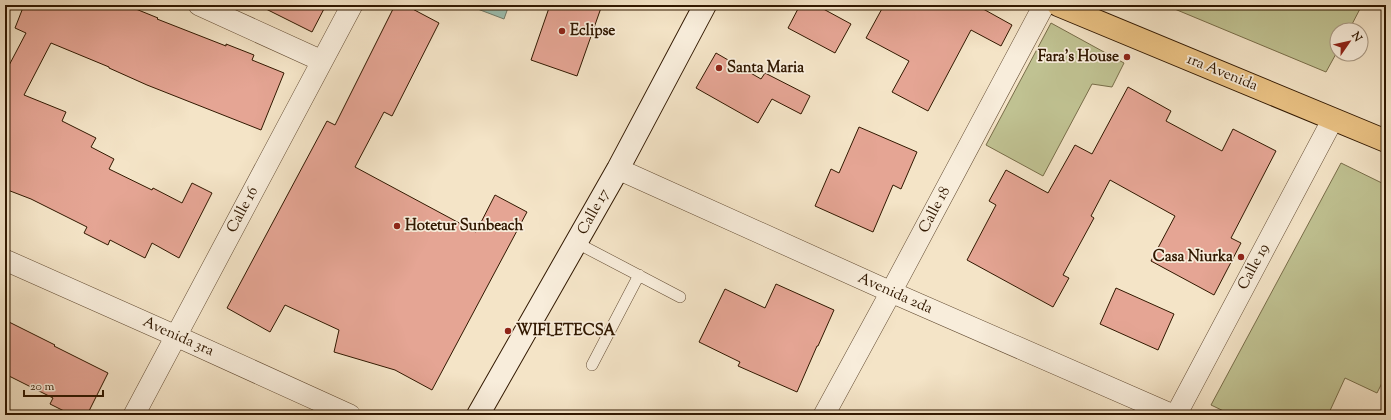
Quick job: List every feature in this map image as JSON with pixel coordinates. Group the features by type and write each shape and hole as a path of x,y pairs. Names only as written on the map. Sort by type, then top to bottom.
{"main road":[{"name":"1ra Avenida","path":"1058,5 1386,141"}],"street":[{"path":"199,5 322,61"},
{"name":"Calle 16","path":"134,415 352,5"},
{"name":"Calle 17","path":"478,415 618,169 705,5"},
{"name":"Calle 18","path":"824,415 1044,5"},
{"name":"Calle 19","path":"1175,415 1333,118"},
{"name":"Avenida 2da","path":"618,169 891,292 1175,415"},
{"name":"Avenida 3ra","path":"5,260 350,415"}],"lane":[{"path":"577,242 680,297"},
{"path":"592,366 639,275"}],"green space":[{"path":"1165,5 1362,5 1353,22 1329,22 1329,62 1332,62 1326,72"},
{"path":"1051,23 1124,63 1112,87 1092,84 1043,176 986,145"},
{"path":"1341,163 1386,185 1386,375 1377,393 1345,378 1328,415 1232,415 1211,405"}],"shaded area":[{"path":"467,5 509,5 504,19"}],"building":[{"path":"24,5 126,5 226,46 226,44 254,55 252,60 284,73 261,130 147,85 109,67 51,43 24,95 66,112 62,121 96,138 91,147 114,159 109,169 152,190 153,188 182,203 192,183 212,193 179,258 152,243 145,258 110,240 108,245 84,233 87,227 31,199 5,189 5,73 26,33 15,28"},
{"path":"258,5 326,5 312,32"},
{"path":"395,5 405,5 439,23 392,116 384,112 355,167 476,232 495,195 527,212 432,390 395,370 334,352 339,330 285,305 270,332 227,308 327,121 335,125"},
{"path":"550,5 602,5 577,76 531,60"},
{"path":"800,5 816,5 851,24 835,53 788,28"},
{"path":"884,5 976,5 1012,25 1001,46 971,30 928,111 892,92 909,61 866,38"},
{"path":"716,53 761,79 765,73 810,96 801,114 772,99 758,123 696,88"},
{"path":"1128,87 1171,111 1166,121 1222,151 1233,129 1276,151 1231,238 1241,243 1214,295 1151,261 1175,216 1110,180 1091,216 1094,218 1063,275 1069,278 1053,307 967,260 996,205 989,201 1006,170 1048,193 1075,145 1092,154"},
{"path":"859,127 917,152 901,189 893,185 873,232 815,206 831,169 839,173"},
{"path":"776,284 834,310 797,392 738,366 740,362 699,342 725,289 765,308"},
{"path":"1116,288 1174,314 1158,350 1100,324"},
{"path":"5,320 108,373 87,415 72,415 50,404 53,398 5,374"}],"place":[{"name":"Eclipse","path":"562,31"},
{"name":"Fara's House","path":"1127,57"},
{"name":"Santa Maria","path":"719,68"},
{"name":"Hotetur Sunbeach","path":"397,226"},
{"name":"Casa Niurka","path":"1241,257"},
{"name":"WIFI_ETECSA","path":"508,331"}]}
